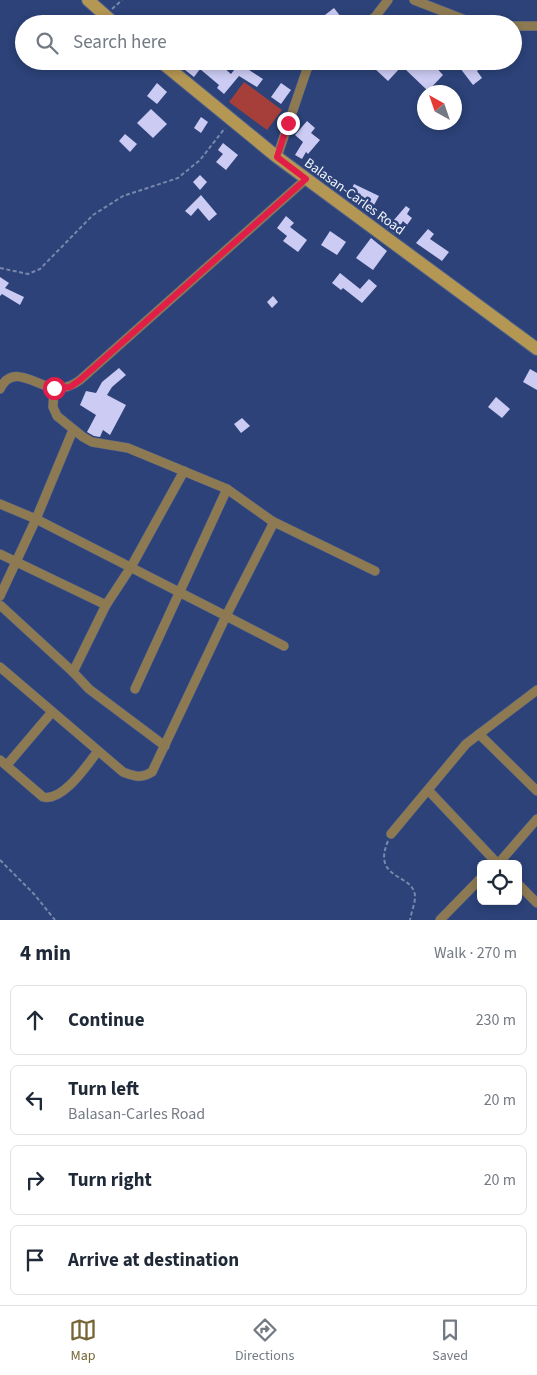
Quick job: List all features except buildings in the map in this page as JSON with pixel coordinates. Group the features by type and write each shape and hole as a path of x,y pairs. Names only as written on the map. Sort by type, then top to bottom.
{"main road":[{"path":"88,0 105,15"},
{"name":"Balasan-Carles Road","path":"171,70 277,157 537,349"}],"street":[{"path":"377,15 388,0"},
{"path":"414,0 452,15"},
{"path":"522,26 537,26"},
{"path":"277,157 307,70"},
{"path":"0,389 4,381 11,377 19,376 54,388 70,387 306,179"},
{"path":"54,388 53,406 57,416 73,430 92,442 128,448 227,489 272,521 375,571"},
{"path":"0,596 36,519 73,430"},
{"path":"73,672 106,605 131,567 184,471"},
{"path":"135,689 181,593 227,489"},
{"path":"0,504 36,519 284,646"},
{"path":"0,668 123,772 141,777 152,772 226,616 272,526 272,521"},
{"path":"0,554 106,605"},
{"path":"0,605 89,689 165,746"},
{"path":"391,834 466,744 537,690"},
{"path":"52,712 3,762 43,797 55,796 72,783 98,751"},
{"path":"479,734 537,791"},
{"path":"429,790 494,860"},
{"path":"500,860 537,820"},
{"path":"440,920 477,882"},
{"path":"522,888 537,903"}],"path":[{"path":"0,268 28,274 40,269 93,215 122,196 178,178 200,160 232,121"},
{"path":"391,834 383,853 383,861 385,866 413,890 415,897 410,920"},
{"path":"0,860 34,894 55,920"}],"shaded area":[{"path":"244,82 282,110 267,130 229,102"}],"route":[{"path":"54,388 70,387 80,380 306,179 277,157 288,123"}]}
